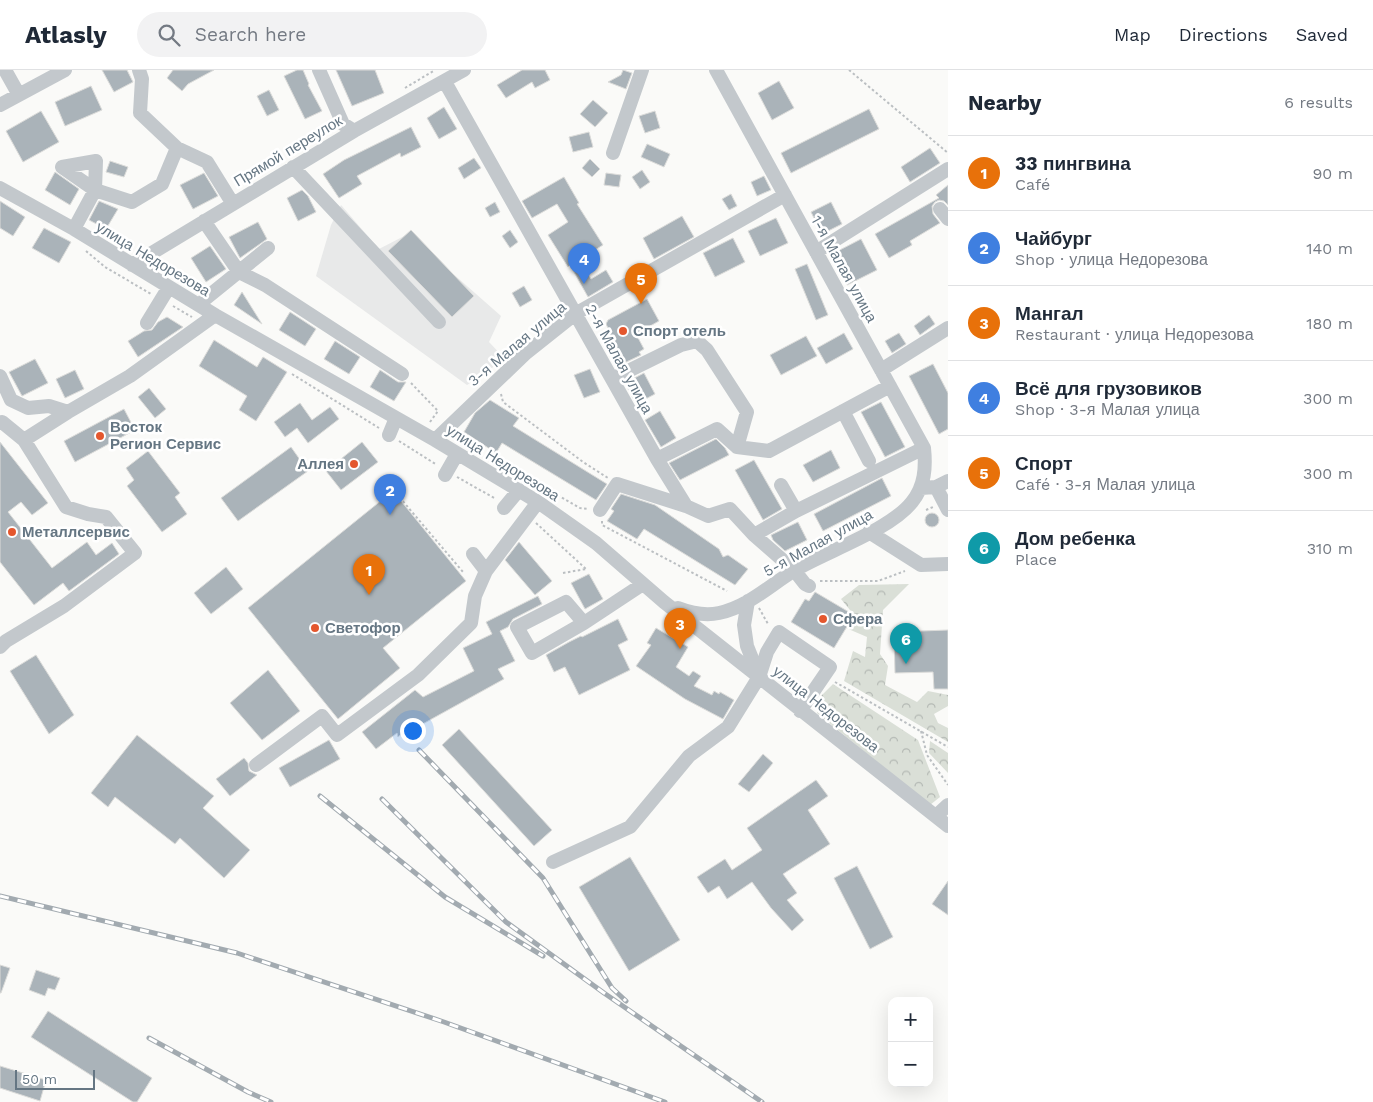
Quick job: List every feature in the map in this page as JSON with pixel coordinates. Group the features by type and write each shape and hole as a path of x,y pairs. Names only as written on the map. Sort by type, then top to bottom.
{"street":[{"path":"5,70 19,95"},
{"path":"0,105 65,70"},
{"path":"139,70 142,79 140,113 177,148 207,162 232,204"},
{"path":"319,70 343,124 354,131"},
{"name":"Прямой переулок","path":"132,265 354,131 464,70"},
{"path":"613,153 642,70"},
{"name":"1-я Малая улица","path":"716,70 924,448 926,462 921,488"},
{"name":"2-я Малая улица","path":"445,82 657,459 686,506"},
{"path":"74,230 95,190 132,202 162,184 177,148"},
{"path":"293,167 439,322"},
{"path":"816,252 948,169"},
{"name":"улица Недорезова","path":"0,188 435,440 538,502 596,543 664,602 948,826"},
{"name":"3-я Малая улица","path":"435,440 526,353 576,314 785,195"},
{"path":"204,221 239,272 265,285 402,374"},
{"path":"205,300 268,248"},
{"path":"147,323 169,287"},
{"path":"24,440 130,376 215,314"},
{"path":"881,370 948,328"},
{"path":"612,379 681,345 697,341 707,350 747,412 737,448"},
{"path":"0,376 11,400 28,408 49,406 68,412"},
{"path":"657,459 717,429 737,448 770,451 890,386"},
{"path":"843,411 869,461"},
{"path":"387,433 396,418"},
{"path":"0,423 2,422 24,440 66,507 106,517 135,553 64,606 6,641 0,647"},
{"path":"754,535 796,511 924,448"},
{"path":"446,472 457,454"},
{"path":"600,510 617,484 686,506 708,516 730,509 754,535 794,570 807,585"},
{"path":"921,488 942,484 948,510"},
{"path":"781,485 796,511"},
{"name":"5-я Малая улица","path":"664,602 694,614 719,613 753,604 794,570 889,522 912,503 921,488"},
{"path":"504,505 519,490"},
{"path":"256,766 322,716 337,735 418,676 471,623 475,596 486,571 538,502"},
{"path":"870,532 920,565 948,564"},
{"path":"473,554 486,571"},
{"path":"584,623 643,584"},
{"path":"753,604 744,625 747,646 759,677"},
{"path":"553,862 630,827 688,756 728,727 759,677 767,652 779,632 830,667 800,711"},
{"path":"936,816 948,805"}],"path":[{"path":"407,86 435,70"},
{"path":"849,70 948,152"},
{"path":"105,267 192,317"},
{"path":"286,370 446,472 504,505"},
{"path":"402,374 438,411 429,422"},
{"path":"498,379 503,402 583,462 617,484"},
{"path":"498,460 580,508 600,510 602,525 728,591"},
{"path":"390,486 463,572"},
{"path":"533,521 541,525 586,568 563,573"},
{"path":"807,585 825,580 878,581 920,565"},
{"path":"753,604 768,624"},
{"path":"824,676 948,747"},
{"path":"920,731 927,755 948,785"}],"shaded area":[{"path":"341,205 379,249 408,234 501,316 489,342 505,359 467,385 316,276 331,225"}],"green space":[{"path":"909,584 883,610 880,654 888,666 885,685 917,702 928,691 948,695 948,706 934,714 938,723 948,728 948,742 844,681 853,651 865,657 867,637 846,628 854,615 841,599 859,585"},
{"path":"833,684 918,740 940,797 930,805 817,713 821,696"},
{"path":"930,741 948,753 948,773 929,753"}],"building":[{"path":"102,70 127,70 133,82 114,92"},
{"path":"173,70 214,70 188,84 182,91 167,78"},
{"path":"297,70 303,70 308,85 322,111 305,119 284,76"},
{"path":"336,70 375,70 384,93 352,106"},
{"path":"522,70 545,70 550,80 535,88 532,82 506,98 497,85"},
{"path":"623,70 632,73 626,89 608,82 621,75"},
{"path":"779,81 794,108 772,120 758,93"},
{"path":"91,86 102,110 65,126 55,102"},
{"path":"269,90 279,110 267,116 257,96"},
{"path":"593,100 608,113 595,127 580,114"},
{"path":"444,107 457,129 439,139 427,118"},
{"path":"869,109 879,129 791,173 781,153"},
{"path":"41,111 59,142 23,162 6,131"},
{"path":"655,111 660,128 645,133 639,116"},
{"path":"411,127 421,147 401,157 400,153 357,176 362,184 339,198 323,174 344,160"},
{"path":"589,132 593,147 573,152 569,137"},
{"path":"647,144 670,154 664,167 641,157"},
{"path":"930,148 940,163 910,182 901,167"},
{"path":"474,158 481,168 464,179 458,168"},
{"path":"590,159 600,169 592,177 582,168"},
{"path":"110,161 128,167 124,177 106,172"},
{"path":"642,170 650,182 640,189 632,177"},
{"path":"55,172 79,189 70,205 45,190"},
{"path":"204,173 218,196 193,209 180,185"},
{"path":"606,173 621,175 619,187 604,185"},
{"path":"764,176 771,190 757,196 751,182"},
{"path":"564,177 579,203 577,204 603,245 579,260 591,279 606,270 613,282 588,297 570,265 568,267 548,235 568,222 557,204 532,218 522,201"},
{"path":"948,185 948,205 944,201 939,200 932,206 933,214 940,223 910,241 912,245 889,258 875,234 939,198 936,195"},
{"path":"302,190 308,196 316,212 298,221 287,198"},
{"path":"731,194 737,206 729,210 722,199"},
{"path":"0,201 25,217 13,236 0,228"},
{"path":"99,201 118,209 106,229 89,220"},
{"path":"495,202 500,212 490,217 485,208"},
{"path":"831,202 842,224 822,234 811,212"},
{"path":"682,216 694,237 654,259 643,238"},
{"path":"776,218 788,243 760,256 748,231"},
{"path":"258,222 267,239 240,258 229,237"},
{"path":"44,228 71,242 59,263 32,248"},
{"path":"411,230 474,296 452,317 388,251"},
{"path":"510,230 518,242 510,248 502,236"},
{"path":"733,238 745,262 715,277 703,253"},
{"path":"861,239 877,270 847,285 832,254"},
{"path":"210,246 226,269 206,282 191,258"},
{"path":"807,264 828,315 816,320 795,269"},
{"path":"524,286 532,300 520,307 512,293"},
{"path":"242,292 262,324 234,305"},
{"name":"Спорт отель","path":"647,299 659,321 636,334 644,349 639,352 641,355 620,365 603,333 609,330 606,324 608,320"},
{"path":"290,312 316,329 305,346 279,330"},
{"path":"929,315 935,324 920,335 914,326"},
{"path":"167,317 183,327 138,357 128,341 144,331 152,330 158,322"},
{"path":"844,333 853,349 826,364 817,348"},
{"path":"899,333 906,344 892,353 885,341"},
{"path":"806,336 817,356 781,375 770,355"},
{"path":"214,340 257,367 263,357 287,372 256,421 239,410 247,396 199,366"},
{"path":"335,341 360,357 349,374 324,359"},
{"path":"35,359 48,383 22,396 9,372"},
{"path":"933,364 948,393 948,429 939,434 909,376"},
{"path":"590,369 600,392 584,398 574,375"},
{"path":"75,370 84,389 65,398 56,379"},
{"path":"380,370 398,382 406,382 394,401 370,387"},
{"path":"644,373 655,394 636,404 625,383"},
{"path":"149,388 166,409 155,418 138,397"},
{"path":"490,400 519,418 513,426 607,484 596,500 502,443 496,453 464,432 475,413"},
{"path":"881,402 905,447 885,457 861,412"},
{"path":"300,403 312,420 330,407 339,419 308,443 297,428 285,437 274,422"},
{"name":"Восток Регион Сервис","path":"124,409 135,430 75,462 64,441"},
{"path":"660,411 676,438 661,447 645,420"},
{"path":"716,439 729,455 680,480 669,463"},
{"path":"0,442 48,503 32,515 21,502 8,512 52,568 87,542 96,555 112,543 119,554 69,591 63,583 34,605 0,562"},
{"name":"Аллея","path":"362,442 378,462 341,490 326,471"},
{"path":"291,447 308,471 238,521 221,498"},
{"path":"831,450 840,468 813,482 803,465"},
{"path":"148,451 180,493 175,497 187,514 162,532 127,486 134,480 126,468"},
{"path":"754,460 782,509 763,520 735,470"},
{"path":"882,478 891,496 823,531 814,514"},
{"path":"393,491 466,581 383,648 400,668 338,719 248,608"},
{"path":"621,494 655,505 719,549 723,557 728,555 748,569 735,585 644,529 637,539 607,521 614,511 611,509"},
{"path":"932,513 937,515 939,520 937,525 932,527 927,525 925,520 927,515"},
{"path":"798,522 807,540 785,551 773,540 771,535"},
{"path":"519,542 552,581 535,595 505,560"},
{"path":"226,567 243,589 211,614 194,593"},
{"path":"589,574 603,599 585,609 571,583"},
{"path":"815,592 854,615 834,648 791,622 805,599 809,601"},
{"path":"538,596 542,604 513,619 508,627 500,631 515,661 498,669 504,679 419,726 415,722 398,737 397,733 376,749 362,732 415,690 423,697 474,671 463,648 492,634 486,622"},
{"path":"618,619 628,640 618,645 630,670 579,695 565,667 554,672 546,655"},
{"path":"656,628 688,647 676,667 689,676 693,671 701,676 694,686 712,695 714,691 719,694 720,692 734,700 723,719 685,699 636,666 651,645 647,643"},
{"path":"948,630 948,689 934,689 933,672 895,673 894,632"},
{"path":"36,655 74,715 49,734 10,671"},
{"path":"268,670 300,711 262,740 230,703"},
{"path":"459,729 552,830 534,846 442,745"},
{"path":"137,735 214,796 203,808 250,850 224,878 180,838 175,844 115,797 108,807 91,793"},
{"path":"329,740 340,759 290,787 279,768"},
{"path":"763,754 773,763 749,792 738,784"},
{"path":"244,758 248,763 249,771 257,775 230,796 216,779"},
{"path":"816,780 828,796 808,810 830,844 783,874 797,893 787,900 804,920 792,931 771,908 752,882 727,899 719,886 708,893 697,877 725,859 732,870 762,850 747,828"},
{"path":"630,857 680,940 629,971 579,887"},
{"path":"857,866 893,937 870,949 834,878"},
{"path":"948,881 948,915 932,904"},
{"path":"0,965 10,968 1,993 0,993"},
{"path":"36,970 60,978 55,990 48,988 45,996 29,990"},
{"path":"48,1011 152,1078 137,1102 133,1102 31,1037"},
{"path":"0,1066 46,1080 40,1101 0,1088"}],"railway":[{"path":"419,750 543,878 612,988 626,1001"},
{"path":"320,796 445,897 543,956"},
{"path":"382,799 506,922 604,993 762,1102"},
{"path":"0,896 237,953 444,1022 665,1102"},
{"path":"149,1038 248,1092 271,1102"}],"place":[{"name":"Всё для грузовиков","path":"584,284"},
{"name":"Спорт","path":"641,304"},
{"name":"Спорт отель","path":"623,331"},
{"name":"Восток Регион Сервис","path":"100,436"},
{"name":"Аллея","path":"354,464"},
{"name":"Чайбург","path":"390,515"},
{"name":"Металлсервис","path":"12,532"},
{"name":"33 пингвина","path":"369,595"},
{"name":"Сфера","path":"823,619"},
{"name":"Светофор","path":"315,628"},
{"name":"Мангал","path":"680,649"},
{"name":"Дом ребенка","path":"906,664"}]}
